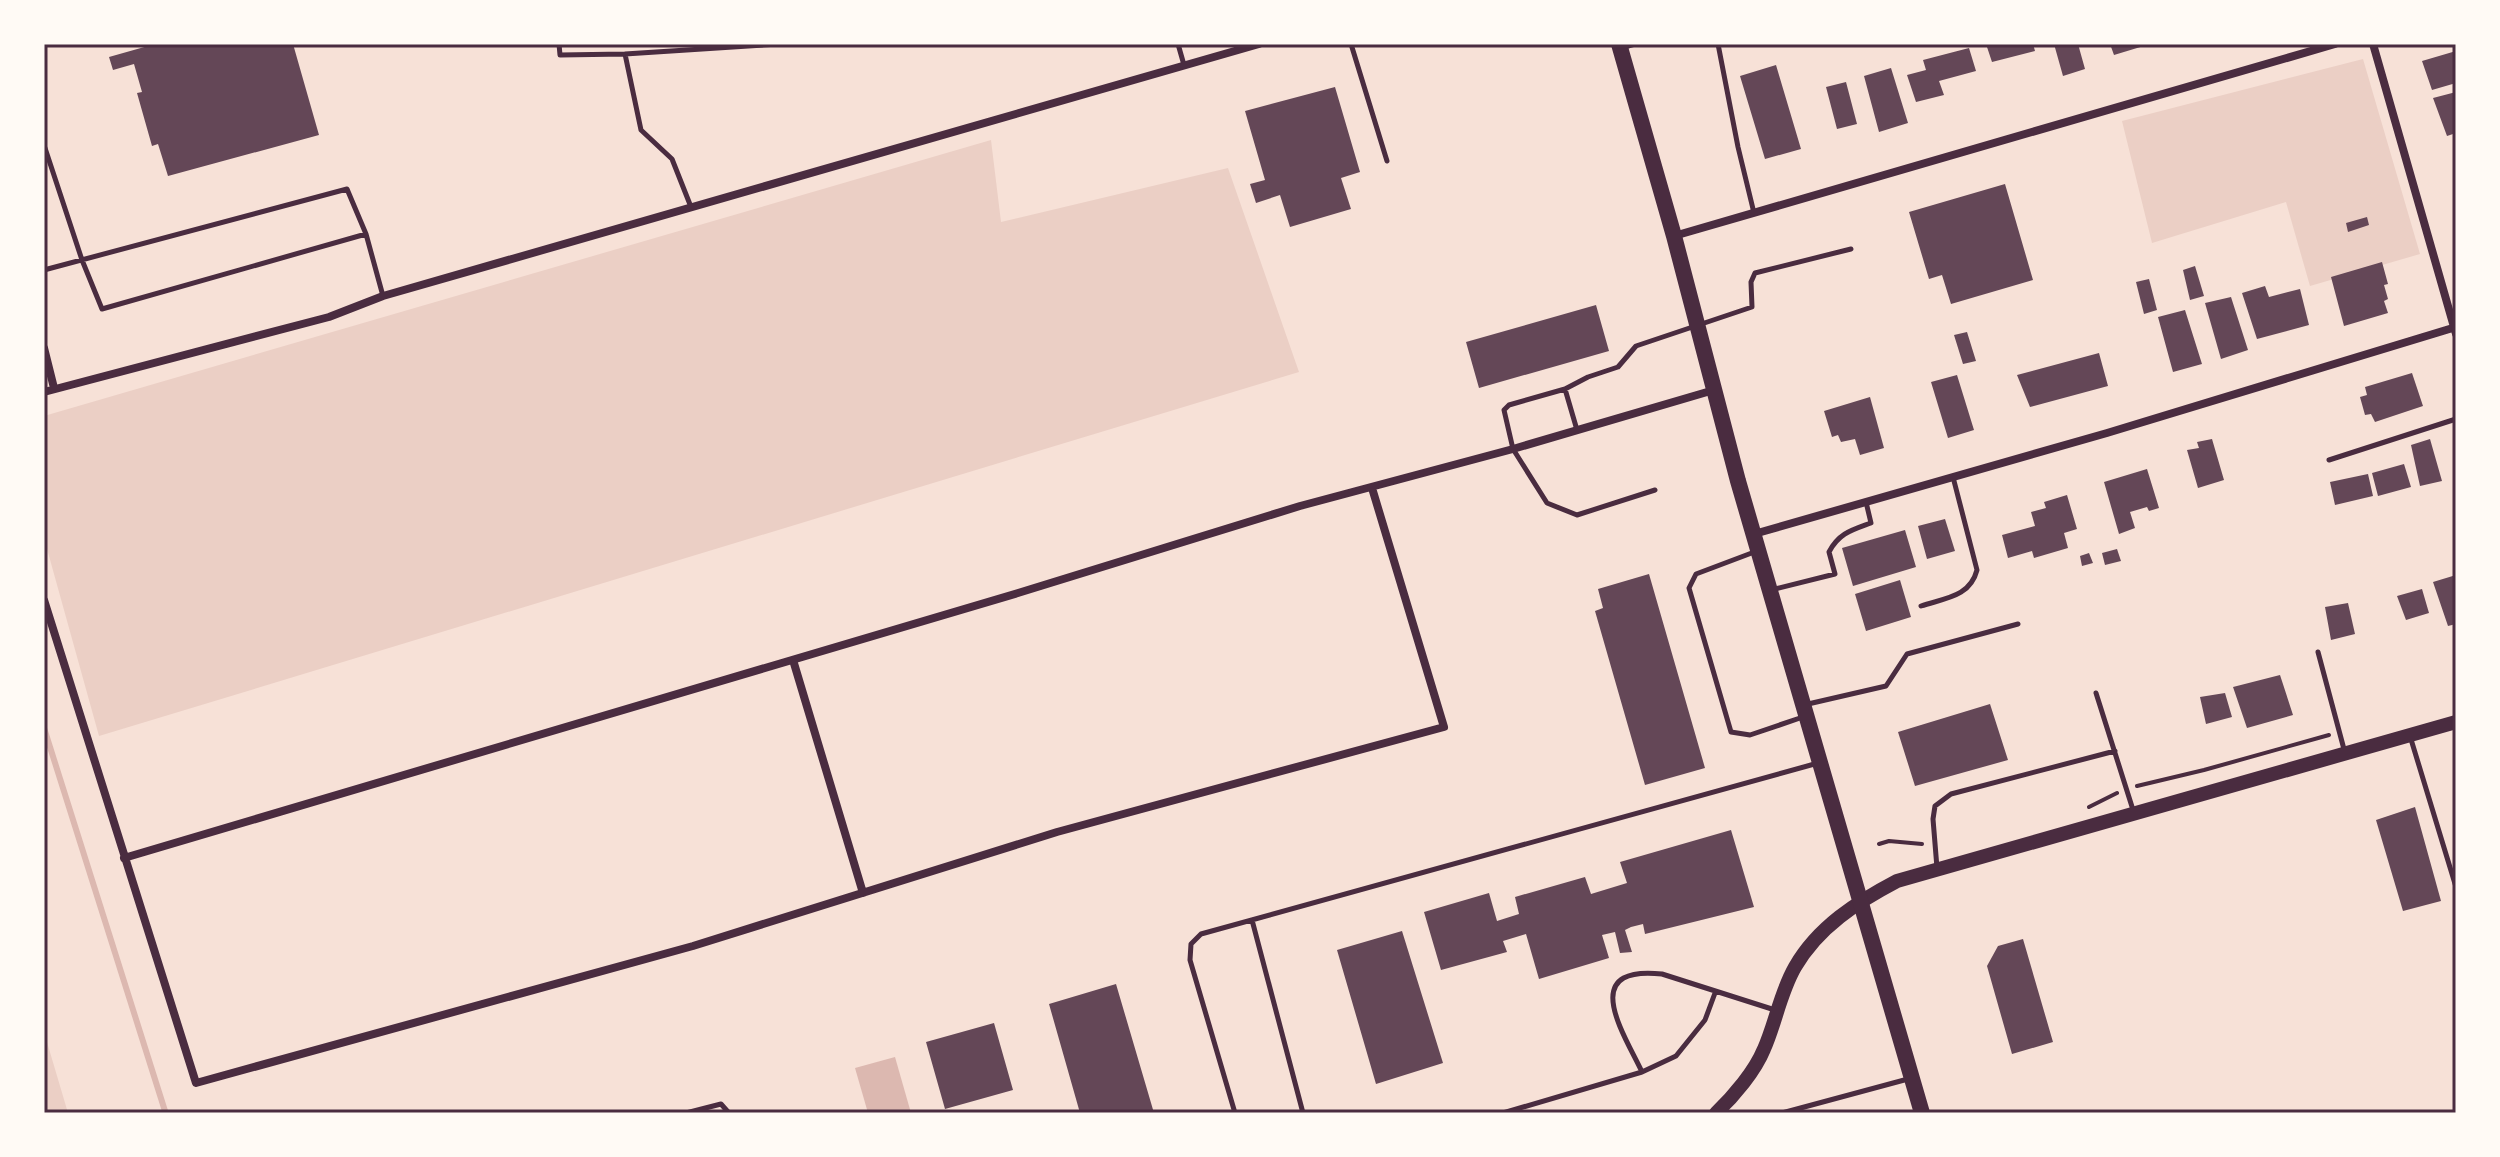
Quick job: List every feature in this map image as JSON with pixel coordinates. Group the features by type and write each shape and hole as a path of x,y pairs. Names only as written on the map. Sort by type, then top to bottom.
{"main road":[{"path":"1625,45 1756,542 1922,1113"}],"street":[{"path":"44,348 49,390 329,317 383,296 1259,44"},
{"path":"1674,236 2335,44"},
{"path":"1756,542 1866,502 2455,329 2373,44"},
{"path":"124,858 1300,506 1513,449 1715,390"},
{"path":"44,600 196,1083 693,946 1057,832 1444,727 1372,488"},
{"path":"793,660 863,893"},
{"path":"1716,1113 1764,1050 1776,1011 1795,967 1824,930 1860,900 1897,881 2456,722"}],"lane":[{"path":"559,44 560,55 779,44"},
{"path":"1178,44 1184,66"},
{"path":"1351,44 1387,161"},
{"path":"1718,44 1754,213"},
{"path":"625,54 641,130 672,159 692,208"},
{"path":"44,145 82,260 102,309 366,234"},
{"path":"44,270 347,189 366,234 383,296"},
{"path":"1655,490 1577,515 1547,503 1513,449 1504,410 1509,405 1565,389 1618,367 1636,346 1752,307 1751,282 1755,273 1851,249"},
{"path":"1565,389 1577,430"},
{"path":"2329,460 2456,419"},
{"path":"1921,606 1966,592 1974,582 1977,570 1953,477"},
{"path":"1770,591 1835,574 1829,552 1845,532 1871,523 1866,502"},
{"path":"1756,542 1696,574 1689,588 1731,732 1750,735 1804,711 1886,686 1907,654 2018,624"},
{"path":"2318,652 2345,754"},
{"path":"2096,693 2135,814"},
{"path":"2410,735 2456,887"},
{"path":"1937,870 1935,806 1951,794 2115,751"},
{"path":"1235,1113 1188,952 1201,934 1819,762"},
{"path":"1252,920 1303,1113"},
{"path":"1642,1072 1612,1012 1611,998 1615,986 1625,977 1644,972 1662,974 1776,1011"},
{"path":"1503,1113 1642,1072 1676,1056 1705,1020 1715,993"},
{"path":"1782,1113 1911,1079"},
{"path":"686,1113 721,1104 729,1113"}],"path":[{"path":"2084,809 2126,788 2340,732"},
{"path":"1879,844 1889,841 1935,844"}],"shaded area":[{"path":"2363,59 2420,254 2310,286 2286,202 2152,243 2122,121"},
{"path":"991,140 1001,222 1228,168 1299,372 99,736 44,538 44,416"},
{"path":"44,1032 68,1113 44,1113"},
{"path":"895,1057 911,1113 868,1113 855,1068"}],"building":[{"path":"155,44 293,44 319,135 168,176 158,144 152,146 137,93 142,92 134,64 113,70 109,57"},
{"path":"1986,44 2033,44 2035,51 1992,62"},
{"path":"2054,44 2078,44 2085,69 2063,76"},
{"path":"2110,44 2146,44 2147,45 2114,55"},
{"path":"1969,48 1976,71 1939,81 1944,95 1916,102 1907,75 1926,70 1923,60"},
{"path":"2456,51 2456,83 2432,90 2422,61"},
{"path":"1776,65 1801,149 1765,159 1740,76"},
{"path":"1891,68 1908,123 1879,132 1864,76"},
{"path":"1846,82 1857,124 1837,129 1826,87"},
{"path":"1335,87 1360,172 1341,178 1351,209 1290,227 1280,195 1256,203 1250,184 1265,180 1245,111"},
{"path":"2456,92 2456,133 2447,136 2433,98"},
{"path":"2005,184 2033,280 1951,304 1942,275 1929,279 1909,212"},
{"path":"2367,217 2369,225 2348,232 2346,223"},
{"path":"2382,262 2388,284 2384,285 2388,299 2384,301 2388,313 2344,326 2331,277"},
{"path":"2195,266 2204,296 2190,300 2183,270"},
{"path":"2149,279 2157,310 2144,314 2136,282"},
{"path":"2265,286 2269,297 2300,289 2309,325 2257,339 2242,293"},
{"path":"2231,297 2248,350 2221,359 2205,303"},
{"path":"1596,305 1609,351 1479,388 1466,342"},
{"path":"2185,310 2202,364 2173,372 2158,317"},
{"path":"1967,332 1976,361 1963,364 1954,335"},
{"path":"2099,353 2108,386 2030,407 2017,375"},
{"path":"2412,373 2423,406 2375,422 2371,414 2365,415 2360,397 2367,395 2365,387"},
{"path":"1957,375 1974,430 1948,438 1931,382"},
{"path":"1870,397 1884,448 1860,455 1855,439 1841,442 1838,435 1832,437 1824,411"},
{"path":"2212,439 2224,480 2198,488 2187,450 2199,448 2197,442"},
{"path":"2430,439 2442,481 2420,486 2411,445"},
{"path":"2404,464 2411,487 2378,496 2372,473"},
{"path":"2147,469 2159,508 2149,511 2147,507 2130,512 2135,528 2119,534 2104,482"},
{"path":"2368,474 2373,496 2335,505 2330,482"},
{"path":"2067,495 2077,529 2064,533 2068,548 2034,558 2032,551 2008,558 2002,535 2035,526 2031,512 2046,508 2044,502"},
{"path":"1945,519 1955,551 1927,559 1918,526"},
{"path":"1905,530 1916,567 1853,586 1842,548"},
{"path":"2117,549 2121,561 2105,565 2102,553"},
{"path":"2089,553 2093,563 2082,566 2080,556"},
{"path":"1649,574 1705,768 1645,785 1595,611 1603,608 1598,589"},
{"path":"2456,575 2456,624 2448,626 2433,582"},
{"path":"1900,580 1911,617 1866,631 1855,594"},
{"path":"2422,589 2429,613 2406,620 2397,596"},
{"path":"2348,603 2355,634 2331,640 2325,607"},
{"path":"2280,675 2293,715 2247,728 2233,687"},
{"path":"2225,693 2232,717 2206,724 2200,697"},
{"path":"1990,704 2008,760 1915,786 1898,732"},
{"path":"2415,807 2441,901 2403,911 2376,820"},
{"path":"1731,830 1754,907 1645,934 1643,924 1631,927 1625,930 1632,952 1620,953 1615,932 1602,935 1609,958 1539,979 1526,934 1503,941 1507,952 1441,970 1424,912 1489,893 1497,921 1519,914 1515,897 1585,877 1591,894 1627,883 1620,862"},
{"path":"1402,931 1443,1063 1376,1084 1337,950"},
{"path":"2023,939 2053,1042 2012,1054 1987,966 1998,946"},
{"path":"1116,984 1154,1113 1080,1113 1049,1004"},
{"path":"994,1023 1013,1090 945,1109 926,1042"}],"waterway":[{"path":"44,728 165,1111"}]}
